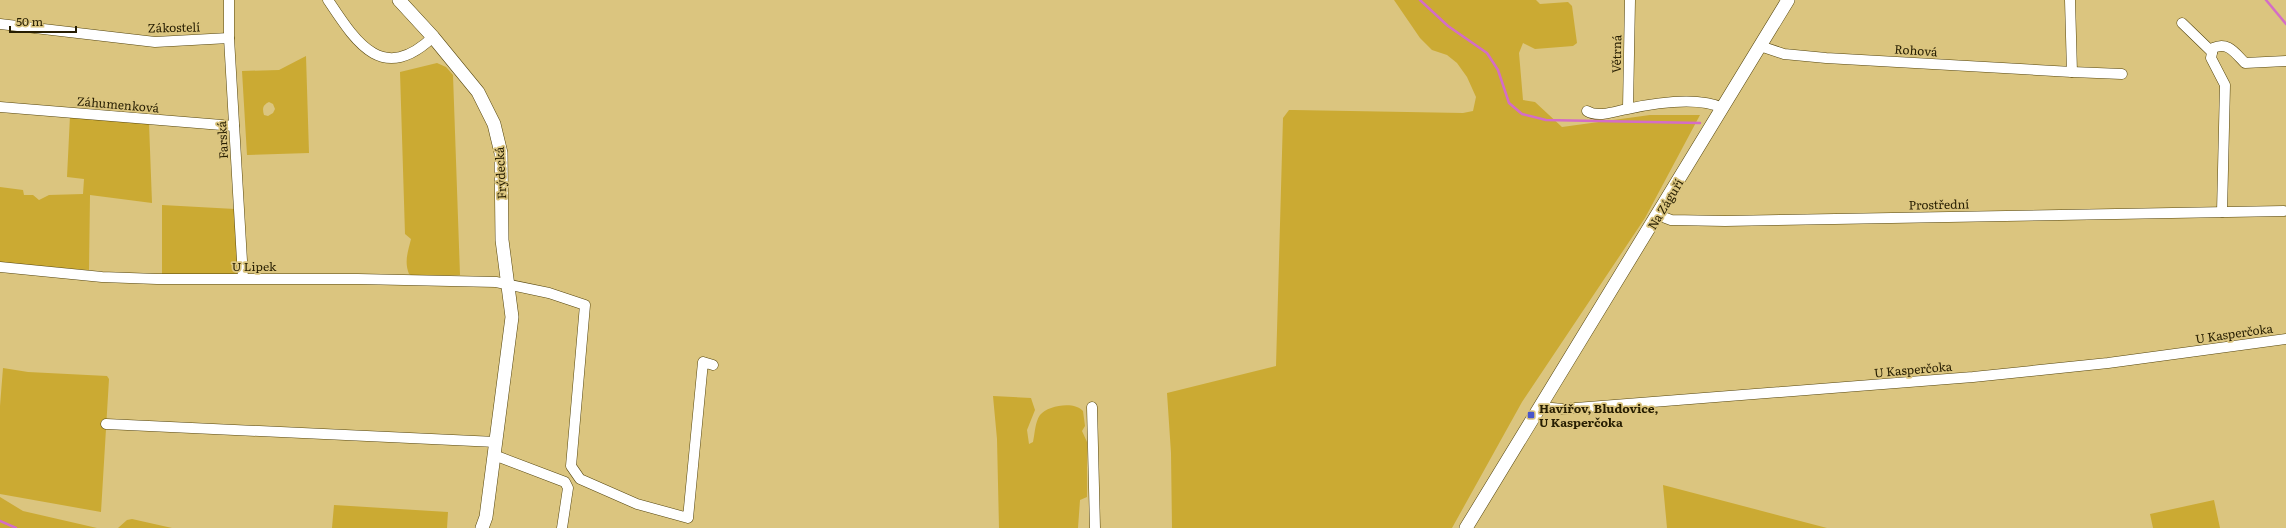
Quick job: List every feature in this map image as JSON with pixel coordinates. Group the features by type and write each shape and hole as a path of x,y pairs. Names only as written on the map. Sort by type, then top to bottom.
{"street":[{"name":"Farská","path":"229,0 229,38 243,278"},
{"path":"328,0 353,38 372,52 382,56 402,57 419,51 433,38"},
{"name":"Frýdecká","path":"399,0 478,92 494,124 502,167 502,240 512,317 486,517 482,528"},
{"name":"Větrná","path":"1628,108 1630,0"},
{"name":"Na Záguří","path":"1466,528 1788,0"},
{"path":"2070,0 2072,72"},
{"path":"2182,23 2212,52"},
{"name":"Zákostelí","path":"0,24 155,42 229,38"},
{"path":"2222,212 2225,85 2211,58 2213,48 2220,45 2229,47 2245,63 2286,61"},
{"name":"Rohová","path":"1760,46 1784,54 1826,58 2122,74"},
{"path":"1587,111 1591,113 1607,113 1628,108 1696,101 1723,108"},
{"name":"Záhumenková","path":"0,108 234,126"},
{"name":"Prostřední","path":"1658,215 1671,220 1725,221 2284,211"},
{"name":"U Lipek","path":"0,267 102,277 157,279 402,279 496,282 549,293 586,305 571,466 580,479 636,504 688,518 705,362"},
{"name":"U Kasperčoka","path":"1540,407 1547,409 1563,409 1973,377 2108,363 2286,339"},
{"path":"1092,407 1095,528"},
{"path":"106,424 496,442"},
{"path":"494,455 565,482 568,488 562,528"}],"shaded area":[{"path":"1394,0 1536,0 1540,4 1568,2 1572,6 1577,43 1573,46 1535,49 1523,43 1519,53 1523,100 1535,102 1562,127 1650,115 1700,115 1645,218 1522,402 1452,528 1172,528 1171,453 1167,393 1276,366 1283,118 1289,110 1463,113 1473,111 1476,97 1467,77 1457,63 1447,55 1432,50 1420,38"},
{"path":"306,56 309,153 247,155 242,71 279,70","holes":["269,102 273,104 275,109 273,113 268,116 264,115 263,109 265,104"]},
{"path":"437,63 446,67 453,75 460,275 413,276 409,274 407,265 407,256 411,239 405,234 400,72"},
{"path":"70,116 149,123 152,203 90,195 89,270 0,263 0,187 23,190 24,195 33,195 39,200 49,195 83,194 84,179 67,177"},
{"path":"162,205 235,209 240,268 237,274 162,275"},
{"path":"3,368 28,372 107,376 109,379 101,512 0,494 0,406"},
{"path":"993,396 1031,398 1035,410 1027,430 1029,444 1033,442 1037,421 1040,415 1044,412 1055,407 1068,405 1079,408 1083,411 1085,426 1082,431 1087,442 1087,497 1080,500 1078,528 999,528 997,439"},
{"path":"1663,485 1827,528 1667,528"},
{"path":"0,497 23,511 97,528 0,528"},
{"path":"2214,500 2220,528 2153,528 2150,514"},
{"path":"334,505 448,512 447,528 332,528"},
{"path":"132,519 172,528 118,528 127,520"}],"waterway":[{"path":"1420,0 1448,26 1487,53 1498,70 1509,103 1522,114 1546,120 1700,123"},
{"path":"2266,0 2286,24"},
{"path":"0,521 16,528"}],"place":[{"name":"Havířov, Bludovice, U Kasperčoka","path":"1531,415"}]}
